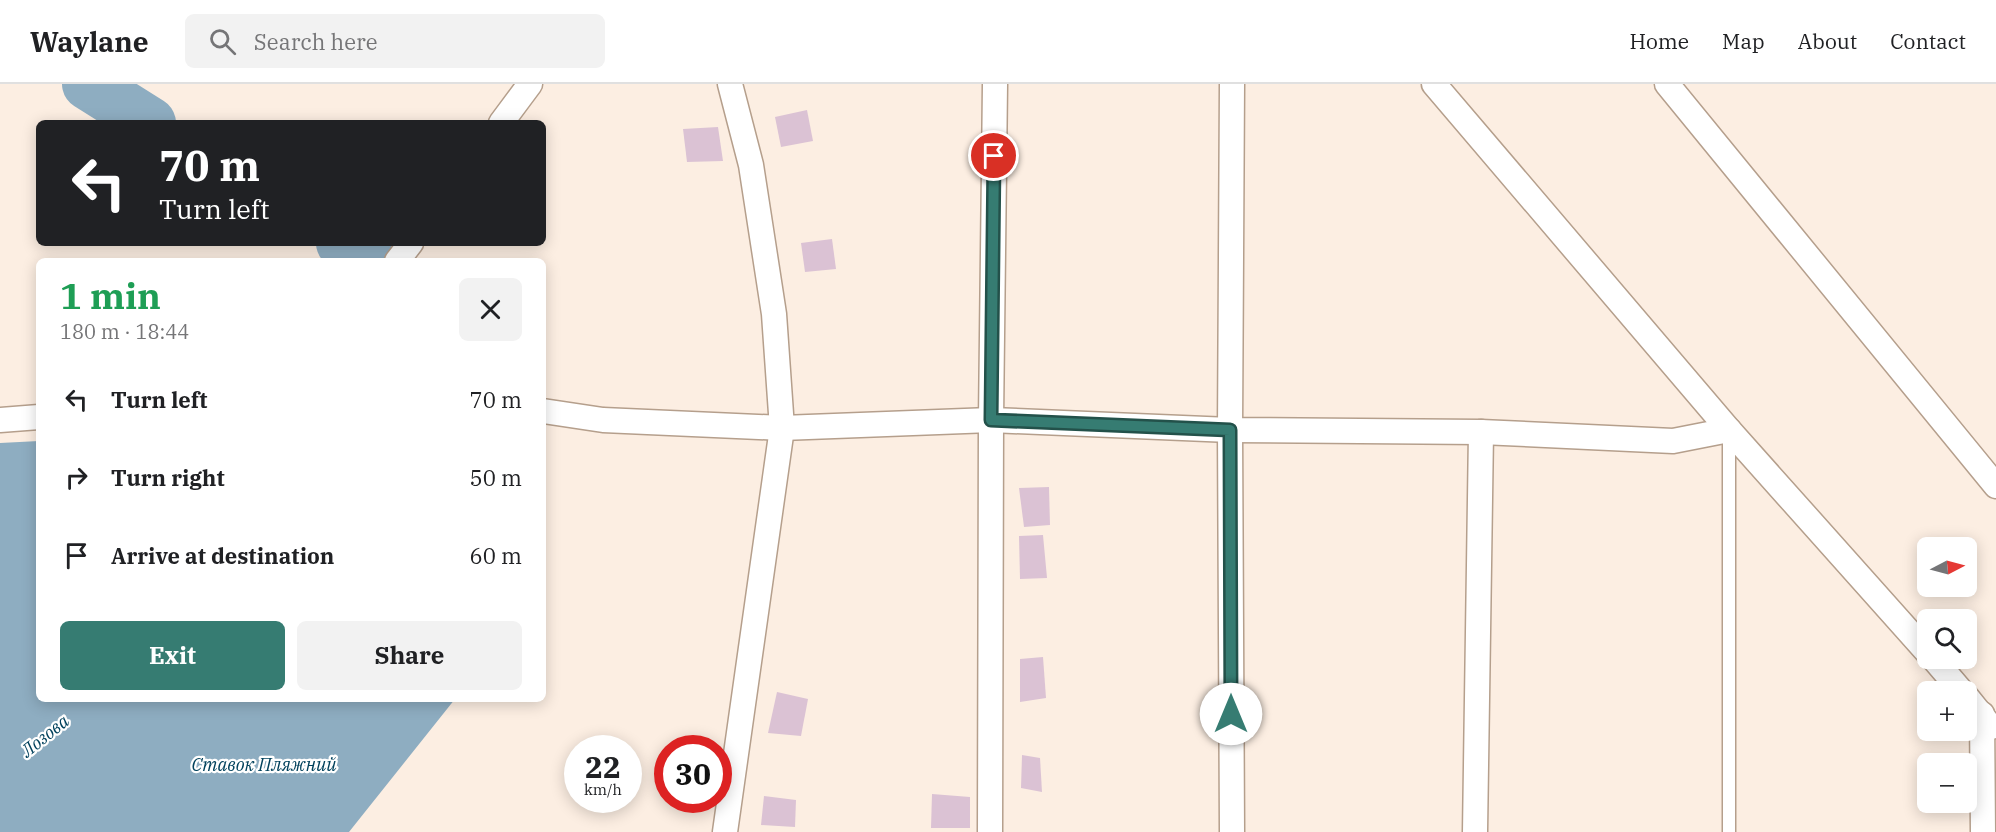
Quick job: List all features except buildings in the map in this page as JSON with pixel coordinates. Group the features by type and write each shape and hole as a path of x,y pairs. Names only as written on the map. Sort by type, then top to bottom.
{"street":[{"path":"503,120 530,84"},
{"path":"725,832 782,428 774,314 751,165 730,84"},
{"path":"990,832 995,84"},
{"path":"1232,84 1230,430 1232,832"},
{"path":"1434,84 1729,430 1917,641"},
{"path":"1666,84 1996,486"},
{"path":"399,258 409,246"},
{"path":"546,411 603,420 782,428 991,420 1230,430 1481,432 1672,441 1729,430"},
{"path":"0,420 36,417"},
{"path":"1475,832 1481,432"},
{"path":"1942,669 1953,681"},
{"path":"1982,715 1983,832"}],"lane":[{"path":"1729,430 1729,832"}],"water":[{"name":"Ставок Пляжний","path":"36,441 36,702 453,702 349,832 0,832 0,443"}],"waterway":[{"name":"Лозова","path":"88,84 145,120"},
{"name":"Лозова","path":"347,246 365,258"}],"route":[{"path":"994,156 991,420 1230,430 1231,714"}]}
